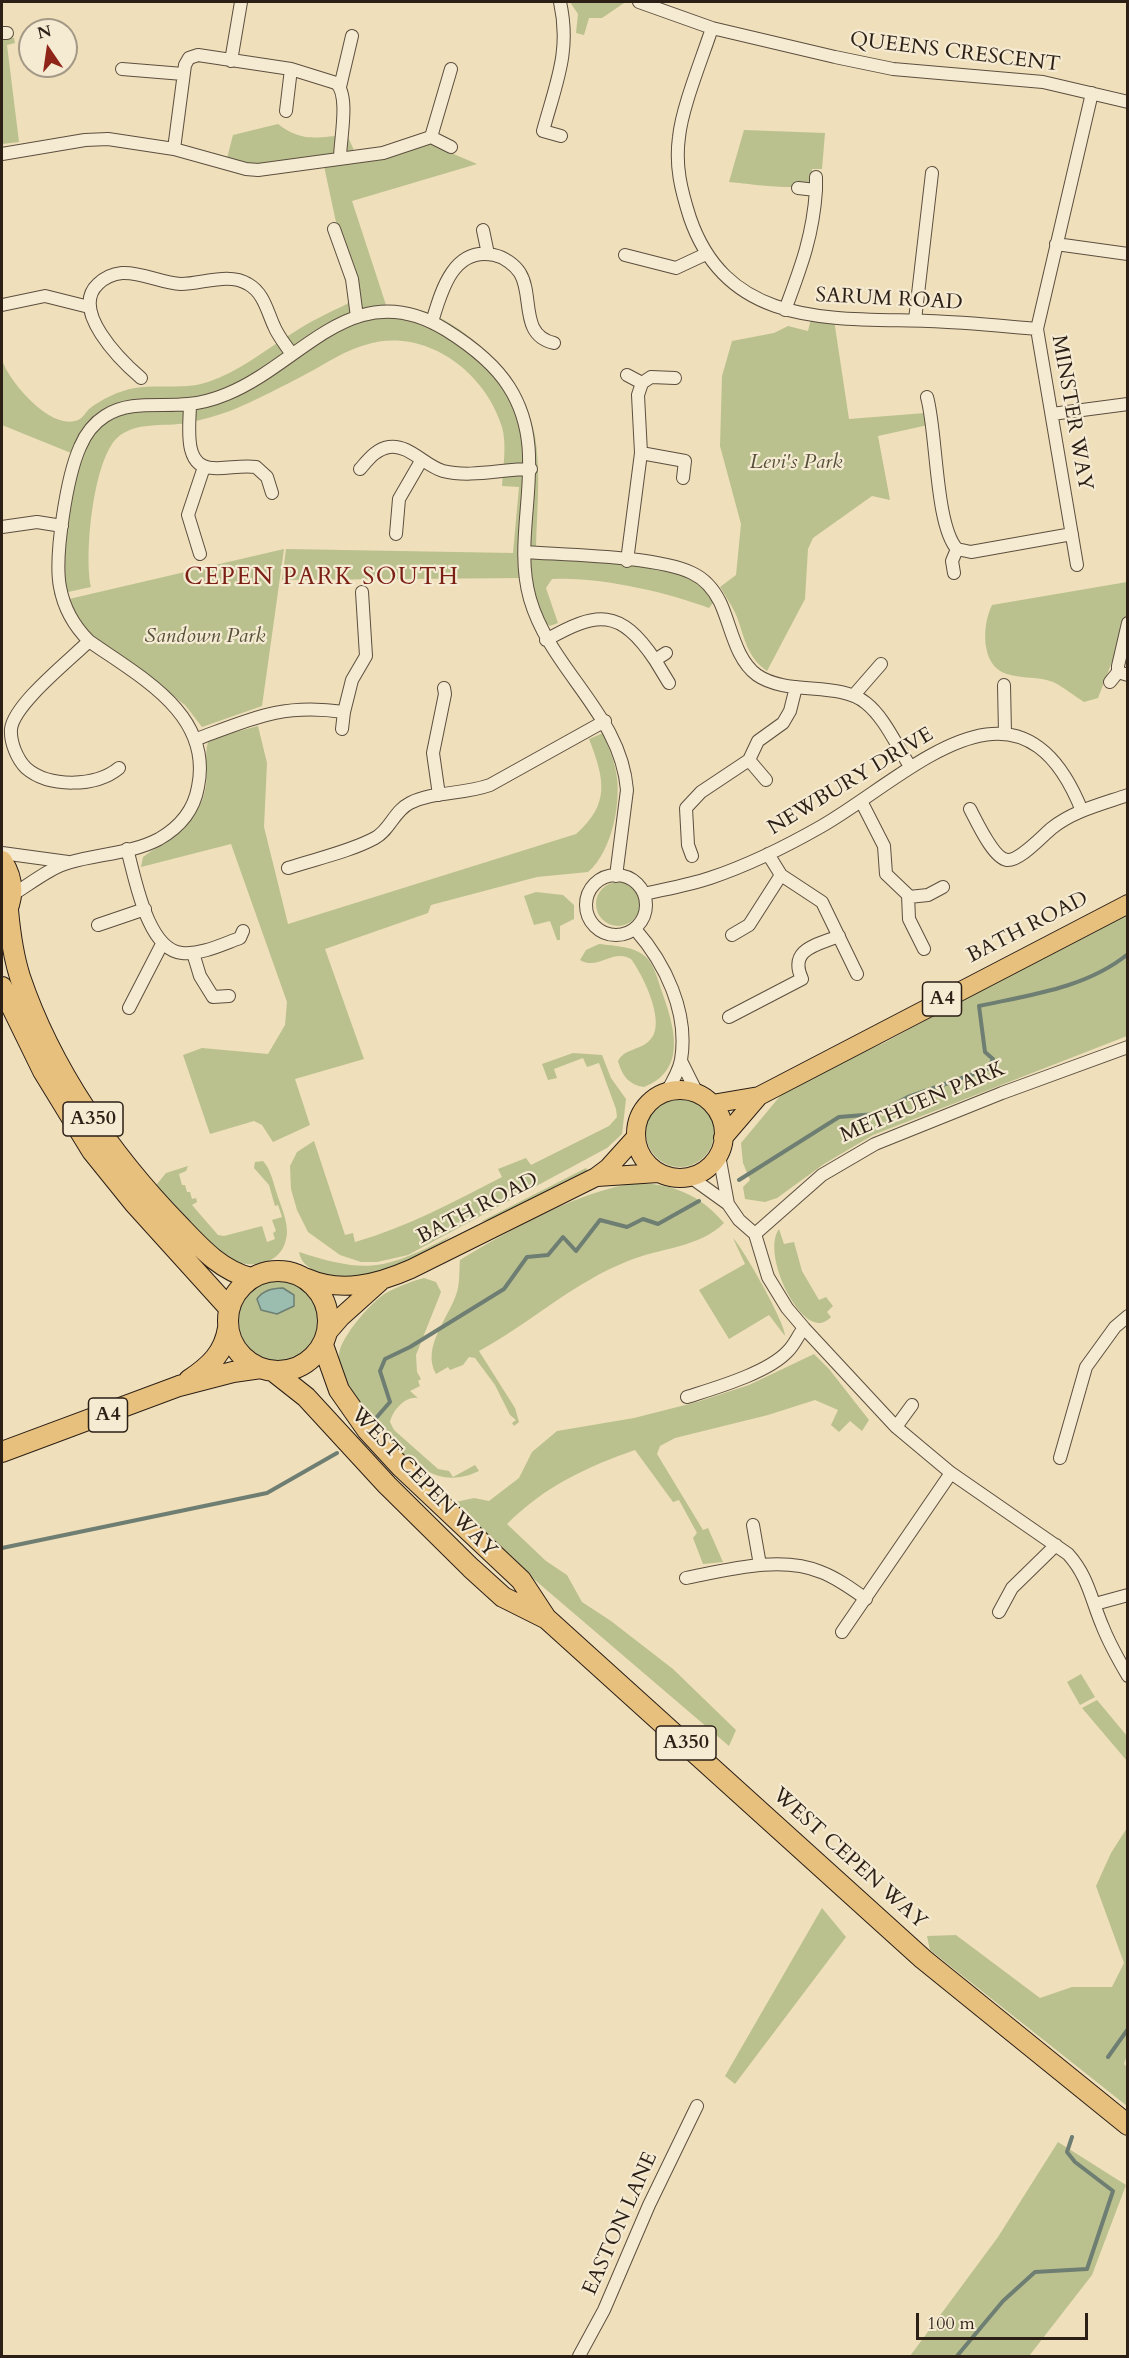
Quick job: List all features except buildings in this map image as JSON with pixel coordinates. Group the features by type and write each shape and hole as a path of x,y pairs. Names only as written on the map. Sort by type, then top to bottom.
{"highway":[{"path":"2,861 11,882 7,908"},
{"name":"A350","path":"7,908 15,960 29,1000 63,1070 94,1121 129,1167 190,1236 222,1266 251,1278"},
{"name":"A350","path":"2,987 43,1071 92,1151 134,1203 221,1295 229,1308"},
{"path":"271,1270 286,1270 307,1278 326,1302 329,1316 326,1338 314,1357 301,1366 267,1370 239,1353 228,1328 229,1308 235,1295 251,1278 271,1270"},
{"name":"A4","path":"179,1386 217,1357 225,1343 228,1328"},
{"name":"WEST CEPEN WAY","path":"326,1338 339,1390 368,1430 401,1467 521,1580 547,1619 930,1965 1128,2125"},
{"name":"WEST CEPEN WAY","path":"267,1370 306,1397 387,1485 503,1597 547,1619"},
{"name":"A4","path":"2,1452 179,1386 233,1372 267,1370"}],"main road":[{"name":"BATH ROAD","path":"712,1104 759,1096 1128,904"},
{"path":"688,1176 674,1178 658,1173 645,1161 636,1137 637,1124 642,1112 652,1101 666,1093 683,1091 697,1093 712,1104 718,1114 721,1146"},
{"name":"BATH ROAD","path":"721,1146 759,1096"},
{"name":"BATH ROAD","path":"326,1338 341,1317 380,1282 440,1256 596,1177 608,1168 636,1137"},
{"name":"A4","path":"688,1176 705,1169 721,1146"},
{"name":"BATH ROAD","path":"596,1177 658,1173"},
{"name":"BATH ROAD","path":"307,1278 322,1285 380,1282"}],"street":[{"path":"231,61 241,2"},
{"path":"560,2 566,33 565,51 543,131 561,136"},
{"name":"QUEENS CRESCENT","path":"639,2 712,28 893,69 1028,80 1128,102"},
{"name":"SARUM ROAD","path":"712,28 679,134 677,157 682,194 695,232 706,254 721,272 761,302 814,317 915,320 1037,329"},
{"path":"340,158 344,98 340,87 352,36"},
{"path":"174,149 183,74 187,60 194,56 291,69 327,79 340,87"},
{"path":"122,69 183,74"},
{"path":"286,111 291,69"},
{"path":"431,137 451,69"},
{"name":"MINSTER WAY","path":"1077,565 1037,329 1092,93"},
{"path":"2,154 98,139 174,149 253,170 383,153 431,137 451,147"},
{"path":"915,320 932,173"},
{"path":"785,310 812,232 816,184 798,188"},
{"path":"334,229 352,279 357,317"},
{"path":"483,230 488,254"},
{"path":"1056,244 1128,254"},
{"path":"432,322 453,268 466,258 488,254 499,256 518,270 525,285 528,310 536,333 554,343"},
{"path":"625,255 676,268 706,254"},
{"path":"141,378 110,347 89,307 89,297 94,288 106,278 117,274 133,274 182,284 234,279 248,284 259,293 277,332 291,353"},
{"path":"2,305 45,296 89,307"},
{"path":"2,853 68,862 127,849 159,839 188,814 196,799 200,780 201,762 197,740 182,713 170,701 89,641 69,615 60,589 62,526 79,448 89,430 104,416 120,409 190,404 229,393 330,327 357,317 394,312 432,322 469,345 509,387 526,428 531,469 525,552 528,590 546,640 605,721 617,747 626,784 615,876"},
{"path":"627,375 642,384"},
{"path":"627,561 641,453 638,395 642,384 651,377 675,378"},
{"path":"927,397 933,419 934,451 943,508 950,538 957,549 971,552 1072,534"},
{"path":"190,404 190,448 195,459 204,467 256,467 265,473 272,493"},
{"path":"1052,414 1128,404"},
{"path":"360,469 372,455 389,447 409,451 421,461 441,470 459,473 531,469"},
{"path":"641,453 685,461 683,478"},
{"path":"396,534 399,499 421,461"},
{"path":"200,554 188,515 204,467"},
{"path":"2,527 36,522 62,526"},
{"path":"954,573 952,561 957,549"},
{"path":"525,552 627,561 682,569 705,581 720,602 747,665 766,680 796,687 854,695 873,710 910,766"},
{"path":"342,729 352,680 366,656 362,592"},
{"path":"546,640 583,622 607,620 636,633 660,656 669,683"},
{"path":"1119,676 1124,648 1124,632 1128,623"},
{"path":"89,641 6,726 17,755 26,768 36,775 62,782 77,782 107,776 119,768"},
{"path":"854,695 881,664"},
{"path":"1004,685 1005,733 1025,740 1053,758 1070,781 1083,811"},
{"path":"686,850 686,808 691,800 748,760 758,741 787,718 796,687"},
{"path":"439,795 433,753 449,703 444,688"},
{"path":"197,740 276,711 298,708 344,712"},
{"path":"288,868 304,857 377,837 404,806 418,800 439,795 459,794 490,785 605,721"},
{"name":"NEWBURY DRIVE","path":"644,894 710,878 768,854 822,826 910,766 946,746 1005,733"},
{"path":"748,760 766,780"},
{"path":"970,808 994,851 1007,860 1018,856 1054,826 1083,811 1128,795"},
{"path":"861,801 884,846 886,874 909,897 909,919 924,949"},
{"path":"127,849 145,909 162,944 172,951 193,953 244,937"},
{"path":"768,854 781,875 822,902 857,974"},
{"path":"7,908 68,862"},
{"path":"732,935 749,925 781,875"},
{"path":"615,876 636,883 644,894 645,913 635,929 623,934 610,934 598,928 590,918 587,905 590,892 603,879 615,876"},
{"path":"909,897 928,895 943,887"},
{"path":"98,925 145,909"},
{"path":"635,929 651,946 668,978 680,1019 681,1061 697,1093"},
{"path":"729,1017 802,979 797,965 801,955 838,936"},
{"path":"129,1008 162,944"},
{"path":"193,953 208,991 213,997 229,996"},
{"name":"METHUEN PARK","path":"755,1234 822,1175 875,1144 1002,1093 1128,1047"},
{"path":"666,1093 681,1061"},
{"path":"721,1146 728,1204"},
{"path":"688,1176 728,1204 739,1220 755,1234 768,1277 787,1308 896,1427 951,1473 1056,1545 1081,1568 1101,1625 1128,1676"},
{"path":"1060,1458 1086,1367 1115,1327 1128,1316"},
{"path":"687,1397 726,1385 780,1359 790,1350 804,1328"},
{"path":"896,1427 912,1405"},
{"path":"842,1632 951,1473"},
{"path":"753,1525 760,1565"},
{"path":"999,1612 1012,1588 1056,1545"},
{"path":"686,1578 760,1565 807,1568 820,1571 866,1599"},
{"path":"1095,1604 1128,1595"},
{"name":"EASTON LANE","path":"579,2356 604,2310 649,2205 697,2106"}],"green space":[{"path":"570,2 624,3 602,18 589,18 584,35 576,33 578,14"},
{"path":"2,38 14,38 15,43 7,45 19,142 2,144"},
{"path":"278,124 303,136 347,135 359,161 428,143 477,164 352,201 386,305 427,312 449,323 482,348 511,380 522,398 535,436 538,477 536,546 669,562 713,584 715,600 709,608 632,586 590,580 552,579 546,588 558,623 550,626 532,613 522,578 282,580 286,549 513,553 519,487 502,486 504,441 502,427 494,407 482,388 467,371 449,358 430,348 409,342 387,341 350,350 270,393 230,411 187,423 132,429 117,438 102,466 92,509 89,553 91,587 54,595 55,533 71,453 2,425 2,360 13,381 34,403 45,413 69,422 80,419 94,405 122,391 144,387 190,386 219,378 251,361 305,326 347,304 352,297 324,166 262,175 224,170 233,135"},
{"path":"744,130 825,133 822,169 812,169 809,183 803,186 783,187 729,182"},
{"name":"Levi's Park","path":"811,319 834,320 849,419 925,413 928,425 878,436 890,500 872,496 813,538 808,549 805,599 767,671 751,654 735,613 720,587 736,575 741,524 720,446 722,376 732,341 774,333 788,326 808,331"},
{"name":"Sandown Park","path":"284,549 262,706 202,727 185,705 83,628 69,599"},
{"path":"1127,582 1127,623 1098,698 1084,702 1053,682 1007,674 998,670 992,663 985,634 992,605"},
{"path":"258,726 267,763 264,827 288,924 576,834 595,812 599,802 601,779 589,739 603,733 614,762 618,784 616,811 609,839 596,863 588,872 537,877 431,905 428,913 325,949 364,1059 295,1079 310,1125 273,1142 262,1125 254,1121 210,1134 183,1055 202,1048 268,1054 285,1025 287,1002 231,844 141,867 143,857 174,835 198,809 206,785 208,742 213,738"},
{"path":"618,882 633,889 640,904 633,919 618,926 603,919 596,904 603,889"},
{"path":"536,892 563,895 574,905 574,919 560,926 560,940 557,940 550,921 534,925 524,896"},
{"path":"1127,910 1127,1036 873,1135 824,1164 777,1198 765,1202 745,1199 743,1187 750,1180 743,1163 741,1143 781,1095 818,1071 884,1043"},
{"path":"599,944 631,949 647,958 654,970 666,1005 673,1033 672,1058 667,1070 658,1079 644,1087 627,1079 618,1061 624,1054 649,1041 654,1034 656,1024 652,1000 642,976 631,959 618,956 593,963 580,960 586,950"},
{"path":"573,1053 602,1055 611,1078 626,1099 622,1134 607,1148 408,1255 377,1262 361,1262 340,1255 308,1232 297,1210 291,1189 290,1166 297,1152 314,1141 345,1235 353,1233 355,1242 412,1221 466,1196 502,1177 498,1169 526,1158 531,1165 609,1126 617,1117 616,1109 599,1063 587,1067 583,1058 554,1069 557,1078 548,1080 542,1064"},
{"path":"687,1099 699,1105 708,1114 714,1126 712,1146 704,1157 687,1167 673,1167 656,1157 648,1146 646,1126 656,1109 667,1101"},
{"path":"263,1161 268,1167 287,1227 285,1244 280,1252 273,1259 265,1262 245,1264 225,1259 151,1185 157,1184 166,1173 188,1166 186,1171 179,1174 182,1185 185,1185 187,1192 190,1192 192,1199 196,1198 197,1202 192,1205 218,1235 224,1236 262,1226 267,1242 275,1239 273,1233 276,1231 272,1220 282,1217 278,1205 275,1206 269,1185 254,1168 255,1162"},
{"path":"586,1168 588,1172 498,1217 480,1222"},
{"path":"637,1183 663,1186 696,1198 724,1223 703,1238 691,1243 640,1257 608,1270 479,1351 515,1408 519,1422 514,1426 512,1423 516,1420 510,1415 495,1385 475,1358 469,1357 463,1365 450,1370 448,1367 436,1374 432,1364 434,1343 457,1292 460,1260 546,1213 592,1194"},
{"path":"779,1229 784,1244 794,1242 802,1271 819,1300 826,1297 833,1306 827,1312 831,1317 826,1321 817,1323 805,1317 789,1295 782,1281 774,1252"},
{"path":"451,1236 405,1264 369,1276 351,1278 333,1277 317,1272 305,1264 299,1252 343,1264 377,1265 410,1256"},
{"path":"733,1238 763,1286 779,1317 785,1336 769,1315 729,1339 699,1290 745,1264"},
{"path":"424,1278 436,1282 441,1292 416,1355 417,1372 421,1379 418,1381 420,1386 410,1391 418,1398 409,1399 400,1405 390,1422 394,1430 438,1469 449,1471 453,1477 428,1472 414,1463 368,1410 364,1413 346,1385 340,1370 341,1347 358,1320 390,1291"},
{"path":"281,1279 297,1282 311,1291 320,1305 323,1321 320,1337 311,1351 297,1360 281,1363 265,1360 251,1351 242,1337 239,1321 242,1305 251,1291 265,1282"},
{"path":"814,1354 829,1369 869,1420 862,1431 850,1421 839,1432 831,1425 838,1410 815,1400 768,1415 675,1438 660,1446 657,1454 703,1530 708,1528 723,1562 703,1564 693,1538 697,1533 679,1500 673,1502 635,1450 566,1480 536,1499 507,1524 546,1561 567,1575 582,1602 611,1621 673,1669 736,1730 729,1746 446,1504 474,1498 489,1501 519,1478 532,1452 557,1431 634,1418 697,1402 749,1385"},
{"path":"475,1465 479,1471 460,1477 453,1477"},
{"path":"1081,1674 1095,1697 1080,1705 1067,1682"},
{"path":"1097,1700 1127,1736 1127,1761 1082,1708"},
{"path":"1127,1828 1128,2052 1124,2064 1127,2067 1127,2106 930,1950 927,1936 956,1935 1040,1998 1072,1987 1112,1987 1124,1963 1096,1886 1111,1853"},
{"path":"822,1908 846,1937 735,2084 725,2076"},
{"path":"1058,2142 1126,2185 1092,2275 1029,2356 910,2356 998,2237"}],"shaded area":[{"path":"275,1288 283,1288 294,1295 294,1306 277,1314 261,1310 257,1299 262,1293"}],"waterway":[{"path":"739,1180 839,1117 876,1114 908,1097 988,1069 993,1059 985,1052 979,1006 1057,989 1094,975 1112,966 1128,954"},
{"path":"376,1418 390,1402 380,1371 385,1359 410,1347 504,1289 527,1257 548,1255 563,1237 576,1251 600,1220 627,1227 643,1219 658,1224 699,1201"},
{"path":"2,1548 267,1493 337,1453"},
{"path":"1108,2057 1128,2029"},
{"path":"957,2356 1003,2301 1035,2272 1087,2269 1113,2191 1075,2162 1067,2152 1072,2137"}],"district":[{"name":"CEPEN PARK SOUTH","path":"322,578"}]}
